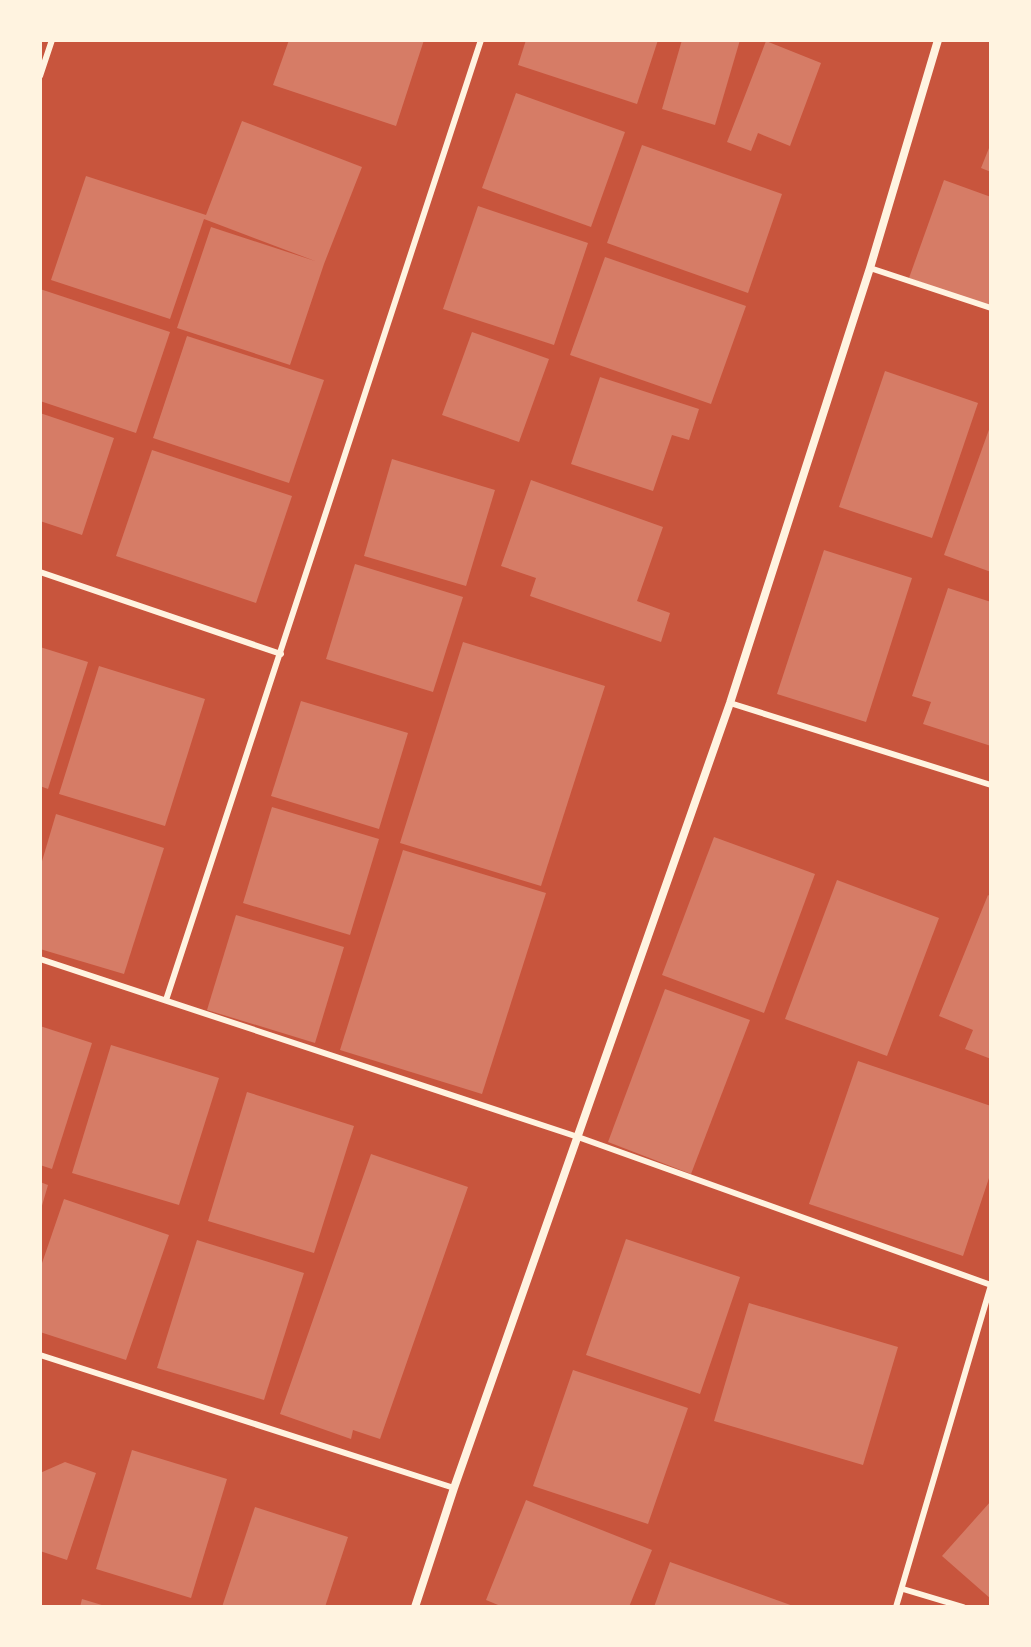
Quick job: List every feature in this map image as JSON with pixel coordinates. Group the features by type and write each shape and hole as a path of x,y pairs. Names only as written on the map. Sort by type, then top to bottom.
{"street":[{"path":"415,1607 730,703 870,268 938,40"}],"lane":[{"path":"40,76 52,40"},
{"path":"166,1000 481,40"},
{"path":"870,268 991,308"},
{"path":"40,572 281,654"},
{"path":"730,703 991,785"},
{"path":"40,959 578,1137 991,1285 896,1607"},
{"path":"40,1355 454,1488"},
{"path":"903,1589 963,1607"}],"building":[{"path":"289,40 424,40 396,126 273,85"},
{"path":"526,40 658,40 637,104 518,65"},
{"path":"682,40 740,40 715,125 662,109"},
{"path":"766,41 821,63 790,146 758,133 751,151 727,142"},
{"path":"516,93 625,132 591,227 482,188"},
{"path":"242,121 362,167 324,264 290,365 177,328 211,227 315,261 204,219 170,319 51,280 86,176 206,215"},
{"path":"991,143 991,172 981,168"},
{"path":"642,145 782,194 748,293 607,243"},
{"path":"944,180 991,197 991,307 909,278"},
{"path":"478,206 588,243 554,345 443,309"},
{"path":"605,257 746,306 711,404 570,355"},
{"path":"40,289 170,332 136,433 40,401"},
{"path":"472,332 549,359 519,442 442,415"},
{"path":"187,336 324,380 289,483 153,438"},
{"path":"885,371 978,403 932,538 839,507"},
{"path":"600,377 699,409 689,440 672,435 653,491 571,464"},
{"path":"40,413 114,438 82,535 40,521"},
{"path":"991,424 991,572 944,555"},
{"path":"152,450 292,496 256,603 116,556"},
{"path":"392,459 495,490 466,586 364,556"},
{"path":"531,480 663,527 637,601 670,613 661,642 530,596 536,578 501,566"},
{"path":"824,550 912,578 866,722 777,694"},
{"path":"355,564 463,597 433,692 326,659"},
{"path":"948,588 991,602 991,746 923,724 931,702 912,696"},
{"path":"463,642 605,686 541,886 400,843"},
{"path":"40,647 88,662 48,789 40,786"},
{"path":"99,666 205,699 165,826 59,794"},
{"path":"301,701 408,733 379,829 271,796"},
{"path":"272,807 379,839 350,935 243,903"},
{"path":"56,814 164,848 124,974 40,949 40,868"},
{"path":"714,837 815,874 764,1013 662,975"},
{"path":"403,850 546,893 482,1094 340,1050"},
{"path":"837,880 939,918 887,1056 785,1019"},
{"path":"988,895 991,897 991,1059 965,1049 973,1030 939,1016"},
{"path":"236,915 344,947 315,1043 207,1010"},
{"path":"665,989 750,1020 691,1174 608,1142"},
{"path":"40,1026 92,1043 52,1169 40,1165"},
{"path":"111,1045 219,1078 179,1205 72,1173"},
{"path":"858,1061 991,1106 991,1172 963,1256 809,1204"},
{"path":"247,1092 354,1126 314,1253 208,1221"},
{"path":"371,1154 468,1187 380,1439 353,1430 351,1439 280,1414"},
{"path":"40,1182 48,1185 41,1209 40,1209"},
{"path":"64,1199 169,1235 126,1360 40,1332 40,1269"},
{"path":"626,1239 740,1277 700,1394 586,1355"},
{"path":"197,1240 304,1273 264,1400 157,1368"},
{"path":"749,1303 898,1347 863,1465 714,1421"},
{"path":"573,1370 688,1408 648,1524 533,1486"},
{"path":"132,1450 227,1479 191,1598 96,1569"},
{"path":"65,1462 96,1473 67,1560 40,1551 40,1473"},
{"path":"526,1500 652,1550 629,1607 503,1607 486,1600"},
{"path":"991,1501 991,1599 942,1556"},
{"path":"255,1507 348,1537 325,1607 222,1607"},
{"path":"670,1562 796,1607 654,1607"},
{"path":"82,1599 105,1606 105,1607 80,1607"}]}
